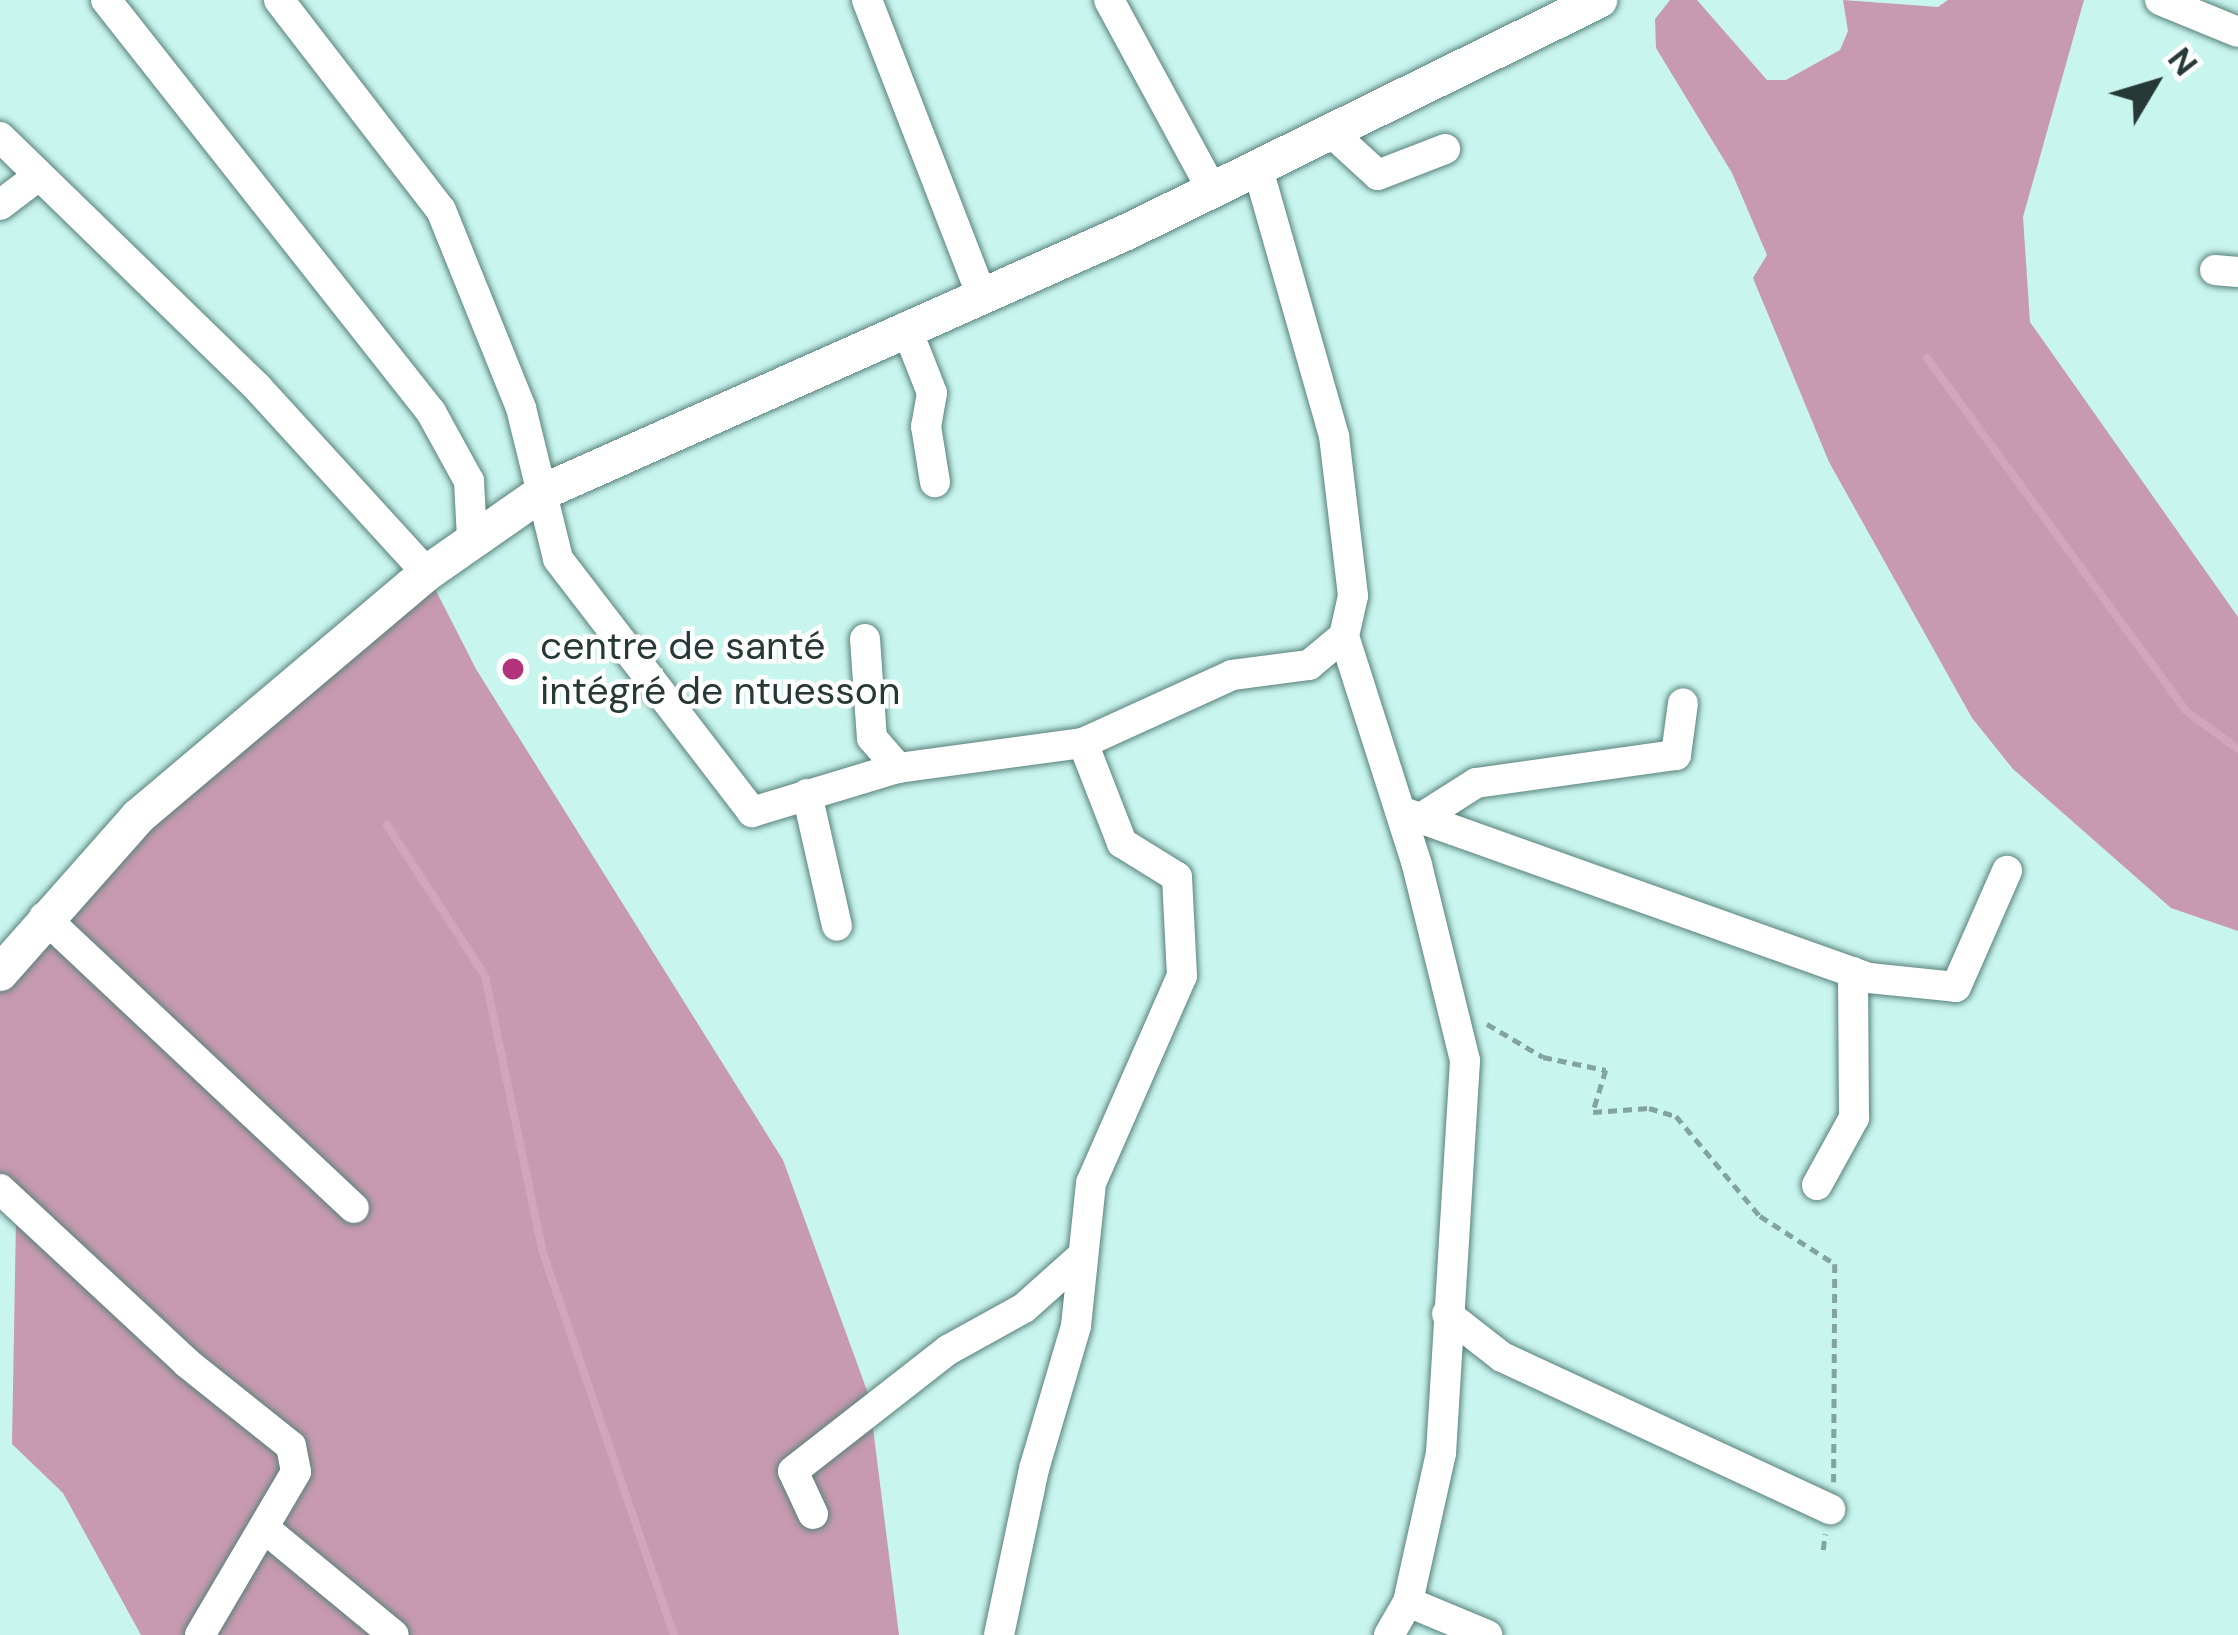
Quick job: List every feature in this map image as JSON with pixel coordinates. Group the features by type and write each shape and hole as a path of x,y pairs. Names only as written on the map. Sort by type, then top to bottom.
{"street":[{"path":"106,0 431,412 469,481 472,538"},
{"path":"279,0 441,210 501,349 558,559 752,812 898,768 1083,742 1232,675 1309,665 1344,636"},
{"path":"867,0 981,295"},
{"path":"1109,0 1211,188"},
{"path":"2160,0 2238,32"},
{"path":"0,973 44,917 138,817 427,573 543,492 1258,169 1576,5"},
{"path":"1332,133 1378,175 1445,149"},
{"path":"0,137 257,387 427,573"},
{"path":"1258,169 1334,436 1352,596 1344,636 1410,814 1455,1007 1465,1090 1441,1454 1408,1602 1389,1635"},
{"path":"0,205 37,177"},
{"path":"906,327 932,393 926,426 935,482"},
{"path":"865,639 872,738 898,768"},
{"path":"1410,814 1476,783 1676,755 1683,703"},
{"path":"999,1635 1034,1469 1076,1326 1091,1183 1182,976 1177,877 1122,843 1083,742"},
{"path":"807,794 837,926"},
{"path":"1410,814 1853,972 1956,987 2007,871"},
{"path":"44,917 354,1208"},
{"path":"1817,1185 1854,1118 1853,972"},
{"path":"0,1189 187,1363 291,1446 296,1472 200,1635"},
{"path":"813,1514 793,1471 948,1350 1024,1308 1080,1258"},
{"path":"1447,1314 1502,1357 1830,1509"},
{"path":"264,1528 394,1635"},
{"path":"1408,1602 1486,1635"}],"path":[{"path":"1455,1007 1543,1058 1606,1070 1593,1112 1649,1108 1676,1116 1760,1216 1835,1264 1838,1455 1822,1550"}],"shaded area":[{"path":"1670,0 1697,0 1767,80 1786,80 1840,50 1848,31 1843,0 1938,7 1948,0 2084,0 2023,217 2030,322 2238,617 2238,931 2171,908 2013,769 1972,718 1829,462 1753,278 1767,255 1732,173 1656,48 1655,19"},
{"path":"427,573 476,669 783,1160 869,1396 899,1635 141,1635 63,1493 12,1444 16,1219 0,1185 0,973 44,917"}],"waterway":[{"path":"1927,358 2186,711 2238,749"},
{"path":"387,825 485,976 542,1250 674,1635"}],"place":[{"name":"centre de santé intégré de ntuesson","path":"513,669"}]}
